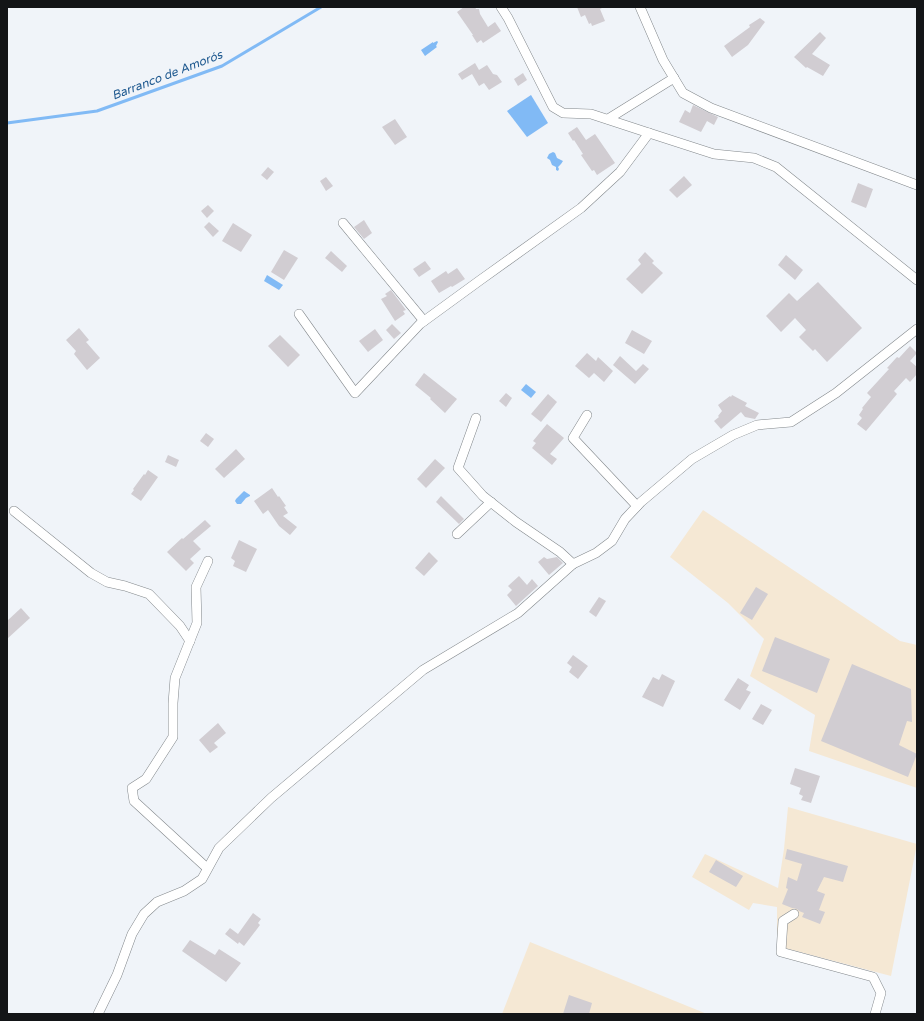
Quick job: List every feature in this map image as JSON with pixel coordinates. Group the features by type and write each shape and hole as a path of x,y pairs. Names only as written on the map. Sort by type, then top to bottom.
{"street":[{"path":"501,7 553,107 563,113 591,114 714,154 754,158 776,167 917,280"},
{"path":"640,7 662,60 683,93 712,108 917,185"},
{"path":"608,119 674,78"},
{"path":"299,314 355,393 424,321 478,280 581,208 620,172 649,134"},
{"path":"344,223 424,321"},
{"path":"98,1014 117,975 132,934 144,914 157,902 184,891 202,879 219,848 271,798 423,670 518,613 573,564 596,553 612,541 624,519 692,459 733,435 757,425 791,422 836,393 917,329"},
{"path":"587,415 573,438 637,506"},
{"path":"476,418 458,468 490,502 560,552 573,564"},
{"path":"457,534 490,502"},
{"path":"14,511 91,573 107,582 149,594 180,626 190,642"},
{"path":"207,868 134,801 132,788 146,779 173,737 175,678 197,622 196,587 208,561"},
{"path":"794,914 783,921 781,952 873,977 881,993 875,1014"}],"shaded area":[{"path":"703,510 900,641 917,645 917,788 809,751 815,715 750,676 764,639 728,603 670,557"},
{"path":"788,807 917,844 891,976 777,946 777,907 753,903 749,910 692,877 705,854 778,888"},
{"path":"530,942 707,1014 502,1014"}],"water":[{"path":"437,41 437,47 425,56 421,50"},
{"path":"531,95 548,123 527,137 507,111"},
{"path":"553,152 557,158 563,161 558,167 558,171 547,158 549,154"},
{"path":"267,275 283,285 279,290 264,281"},
{"path":"526,384 536,392 531,398 521,390"},
{"path":"244,491 250,496 241,504 237,504 235,501 236,499"}],"building":[{"path":"464,7 475,7 476,9 479,9 480,14 488,27 495,22 501,31 483,43 481,40 477,43 457,12"},
{"path":"577,7 604,7 600,9 605,21 592,26 591,23 589,24 585,15 581,17"},
{"path":"760,18 765,22 748,45 732,57 724,46 750,27 749,25"},
{"path":"820,32 826,38 812,54 830,65 823,76 807,67 806,68 794,57"},
{"path":"475,63 479,70 487,65 493,74 497,75 502,82 489,90 484,83 479,86 472,74 462,80 458,74"},
{"path":"523,73 527,80 518,86 514,79"},
{"path":"693,105 718,117 714,125 707,121 701,132 679,122 685,110 690,113"},
{"path":"395,119 407,137 395,145 382,127"},
{"path":"577,127 586,140 595,134 615,163 597,175 594,170 592,171 581,155 583,154 568,133"},
{"path":"268,167 274,172 267,180 261,175"},
{"path":"684,176 692,185 677,198 669,190"},
{"path":"326,177 333,186 326,191 320,181"},
{"path":"858,183 873,189 866,208 851,202"},
{"path":"208,205 214,211 207,218 201,211"},
{"path":"364,220 372,233 364,239 354,227"},
{"path":"209,222 219,231 213,237 204,227"},
{"path":"233,223 252,235 241,252 222,241"},
{"path":"284,250 298,258 284,280 271,272"},
{"path":"331,251 347,266 342,272 325,258"},
{"path":"645,252 654,261 652,263 663,273 642,294 626,279 641,264 638,260"},
{"path":"786,255 803,270 795,280 778,265"},
{"path":"425,261 431,269 419,277 413,269"},
{"path":"457,268 465,279 439,293 431,281 446,271 448,274"},
{"path":"818,282 862,328 827,362 815,349 813,351 799,337 806,330 795,318 781,332 766,316 789,293 797,301"},
{"path":"391,290 406,310 403,311 405,314 395,321 381,299 387,296 385,294"},
{"path":"392,324 401,333 394,339 386,330"},
{"path":"79,328 89,340 86,342 100,358 87,370 74,354 76,351 66,340"},
{"path":"375,329 383,340 368,352 359,341"},
{"path":"632,330 652,341 644,354 625,343"},
{"path":"280,335 300,355 288,367 268,346"},
{"path":"910,346 917,353 910,361 917,367 917,374 910,382 906,378 894,391 897,394 866,431 857,424 862,418 859,415 863,409 862,408 871,397 867,393 889,369 887,368 897,357 899,358"},
{"path":"587,353 596,361 598,357 613,371 604,382 594,373 589,378 575,366"},
{"path":"620,356 636,371 643,364 649,369 635,384 613,365"},
{"path":"424,373 457,399 445,413 430,399 431,398 415,385"},
{"path":"506,393 512,398 506,407 499,401"},
{"path":"548,394 557,402 541,422 531,414"},
{"path":"732,395 747,403 745,406 759,413 755,419 745,417 741,412 721,429 714,421 719,417 718,416 722,411 718,405"},
{"path":"547,424 564,438 550,454 557,459 552,465 532,448 536,443 533,441"},
{"path":"206,433 214,439 208,447 200,441"},
{"path":"236,449 245,459 224,478 215,469"},
{"path":"168,455 179,460 176,467 165,462"},
{"path":"435,459 445,468 426,488 417,479"},
{"path":"148,470 158,477 141,501 131,494 134,490 133,489"},
{"path":"272,488 286,506 284,507 288,513 283,516 297,527 290,535 279,526 268,510 263,514 254,501"},
{"path":"441,496 464,519 459,524 436,502"},
{"path":"205,520 211,526 193,541 201,549 190,559 194,563 186,571 167,552"},
{"path":"239,540 257,549 246,572 233,566 235,561 231,558"},
{"path":"429,552 438,561 424,576 415,568"},
{"path":"544,557 547,559 557,557 563,563 549,575 538,562"},
{"path":"519,576 527,585 532,579 538,586 516,606 507,595 512,590 508,586"},
{"path":"756,587 768,594 752,620 740,613"},
{"path":"599,597 606,601 596,617 589,612"},
{"path":"21,608 30,618 7,639 7,621"},
{"path":"775,637 830,659 817,693 762,671"},
{"path":"573,655 588,666 578,679 569,672 572,667 567,663"},
{"path":"852,664 911,689 912,722 907,721 899,745 917,754 908,777 821,741"},
{"path":"662,674 675,681 663,707 642,697 653,677 659,680"},
{"path":"738,678 749,685 746,690 751,692 740,710 724,700"},
{"path":"761,704 772,710 763,725 752,719"},
{"path":"218,723 226,733 214,743 218,747 210,753 199,740"},
{"path":"795,768 820,776 811,803 801,800 803,796 799,794 801,788 790,784"},
{"path":"787,849 848,866 843,882 824,877 817,891 825,894 819,910 825,912 820,924 802,917 804,913 797,909 782,904 788,889 786,888 788,877 797,881 802,864 785,859"},
{"path":"716,860 743,876 736,887 709,872"},
{"path":"253,913 261,919 258,923 260,925 244,946 239,942 238,944 225,934 230,928 238,934"},
{"path":"190,940 215,955 219,949 241,963 226,982 182,951"},
{"path":"569,995 592,1003 589,1014 563,1014"}],"waterway":[{"name":"Barranco de Amorós","path":"7,123 97,111 222,66 321,7"}]}
